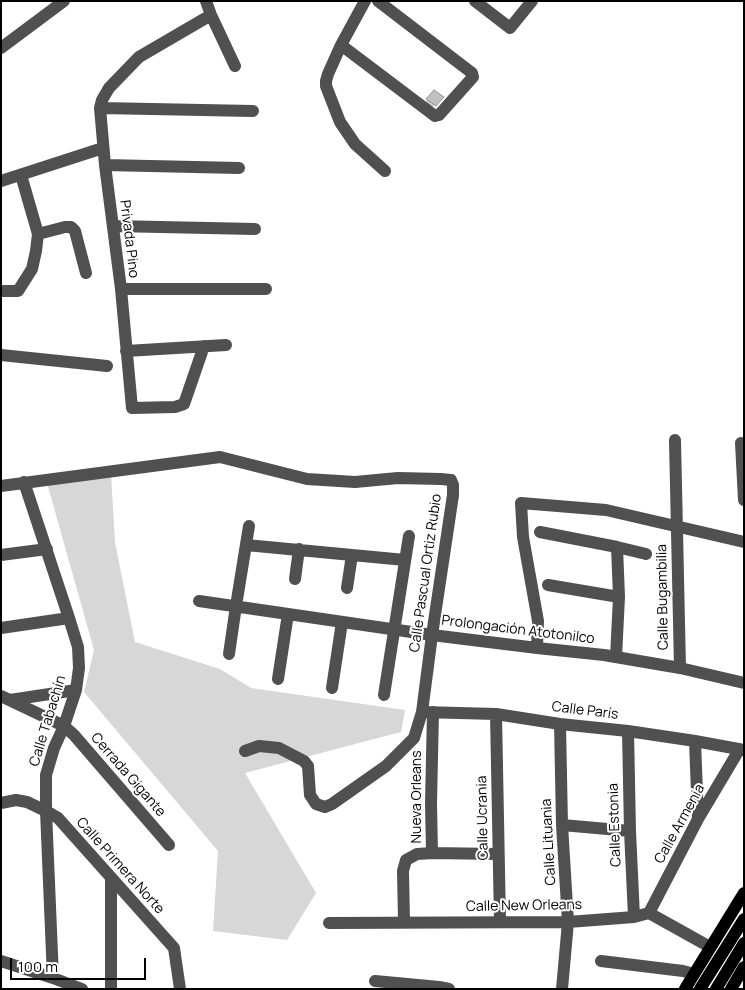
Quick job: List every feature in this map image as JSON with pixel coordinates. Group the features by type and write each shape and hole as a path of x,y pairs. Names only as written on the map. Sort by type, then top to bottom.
{"main road":[{"path":"685,989 744,893"},
{"path":"700,989 744,919"},
{"path":"716,989 744,943"},
{"path":"731,989 744,967"}],"street":[{"path":"1,48 64,1"},
{"path":"206,1 234,66"},
{"path":"365,1 341,45 326,78 326,86 340,122 355,144 385,171"},
{"path":"341,45 435,116 439,115 473,77 472,73 378,1"},
{"path":"474,1 510,28 532,1"},
{"path":"211,16 140,57 109,88 100,108 253,111"},
{"name":"Privada Pino","path":"100,108 103,148 121,290 132,408 176,407 184,404 204,346"},
{"path":"1,182 103,148"},
{"path":"105,165 240,168"},
{"path":"1,291 18,291 32,269 36,251 38,234 21,175"},
{"path":"113,226 255,229"},
{"path":"38,234 72,227 75,231 86,273"},
{"path":"121,290 266,289"},
{"path":"126,351 226,345"},
{"path":"1,355 107,366"},
{"name":"Calle Bugambilia","path":"675,440 680,668"},
{"path":"742,451 744,500"},
{"name":"Calle Pascual Ortiz Rubio","path":"24,482 220,456 307,479 356,482 398,478 451,480 453,495 432,635 428,712"},
{"path":"1,486 24,482"},
{"name":"Calle Tabachín","path":"24,482 78,647 79,668 76,690 46,775 53,978"},
{"name":"Calle Bugambilia","path":"537,648 538,621 524,537 522,503 606,510 744,542"},
{"path":"229,654 249,526"},
{"path":"540,532 646,554"},
{"path":"384,695 409,536"},
{"path":"246,544 405,560"},
{"path":"616,657 619,597 617,547"},
{"path":"1,555 47,548"},
{"path":"295,579 299,550"},
{"path":"347,588 352,555"},
{"path":"548,585 619,597"},
{"name":"Prolongación Atotonilco","path":"199,601 432,635 616,657 680,668 744,683"},
{"path":"278,679 288,614"},
{"path":"1,628 69,618"},
{"path":"332,688 342,622"},
{"path":"5,698 76,690"},
{"name":"Cerrada Gigante","path":"5,698 64,726 169,844"},
{"path":"246,751 259,746 279,748 304,761 308,766 310,795 316,804 325,807 386,766 414,738 428,712"},
{"name":"Calle París","path":"428,712 496,714 560,724 628,731 741,750"},
{"name":"Nueva Orleans","path":"404,922 403,871 406,860 417,854 432,853 428,712"},
{"name":"Calle Ucrania","path":"496,714 500,922"},
{"name":"Calle Lituania","path":"560,724 562,825 568,922 562,989"},
{"name":"Calle Estonia","path":"628,731 634,917"},
{"path":"695,741 698,819"},
{"name":"Calle Armenia","path":"649,913 698,819 741,750"},
{"name":"Calle Primera Norte","path":"1,803 16,800 27,802 58,818 174,948 180,989"},
{"path":"562,825 630,831"},
{"path":"432,853 498,854"},
{"path":"111,878 111,989"},
{"path":"649,913 710,947"},
{"name":"Calle New Orleans","path":"329,923 568,922 634,917 649,913"},
{"path":"1,960 82,989"},
{"path":"600,961 694,974"},
{"path":"375,981 449,989"}],"shaded area":[{"path":"111,474 115,542 135,642 220,669 251,688 405,710 401,732 245,773 316,893 287,940 213,931 218,851 84,692 94,650 45,476"}],"building":[{"path":"434,90 444,97 436,106 426,99"}]}
